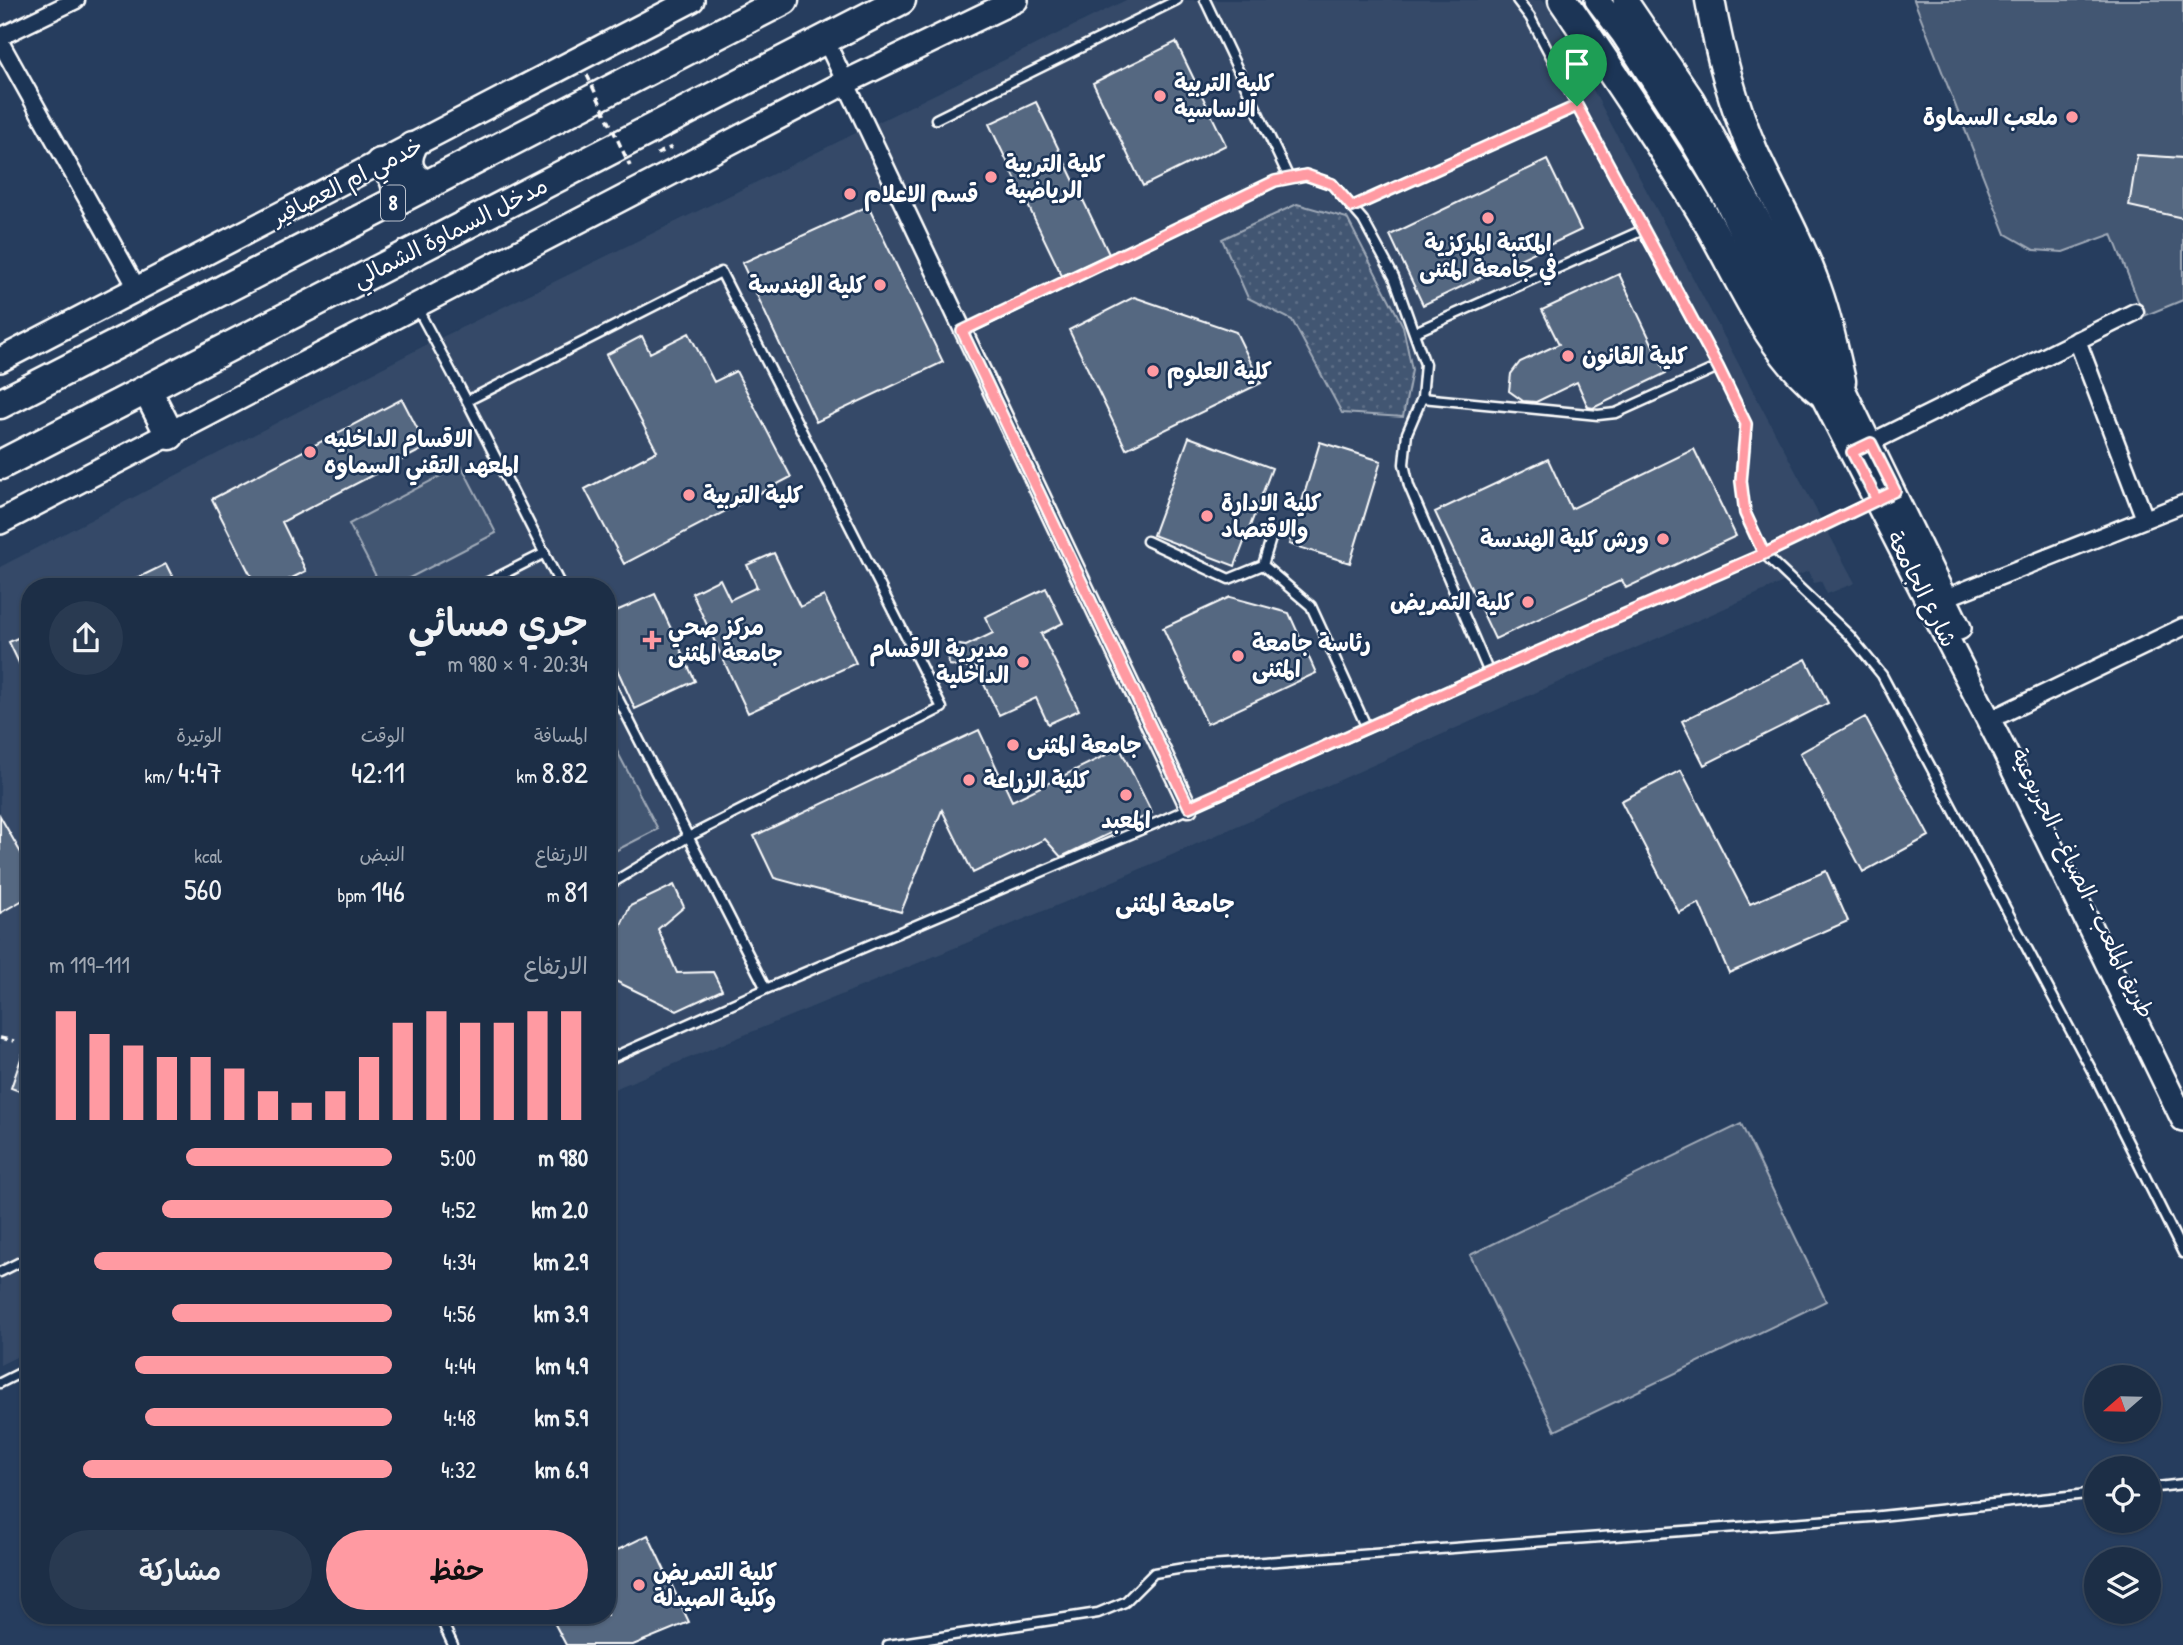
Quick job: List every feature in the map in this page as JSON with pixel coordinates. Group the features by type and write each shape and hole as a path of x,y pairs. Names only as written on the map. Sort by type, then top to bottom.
{"highway":[{"name":"8","path":"0,404 784,0"},
{"name":"مدخل السماوة الشمالي","path":"0,465 901,0"},
{"path":"1563,0 1639,113 1787,358 1802,376 1830,386 1827,319 1813,277 1741,119 1717,41 1710,0"},
{"path":"397,158 414,177 429,184"},
{"path":"396,201 397,158"},
{"path":"147,390 170,435"}],"main road":[{"name":"خدمي ام العصافير","path":"0,360 397,158 692,0"},
{"path":"0,522 846,82 1016,0"},
{"path":"1597,0 1623,34 1690,139 1830,386"},
{"path":"1625,0 1692,99 1777,253 1830,386"},
{"name":"شارع الجامعة","path":"1830,386 1886,496 2004,751 2183,1119"},
{"name":"طريق الملعب - الصياغ - الجربوعية","path":"1886,496 1945,598 2183,1091"}],"street":[{"path":"76,0 0,40 138,290"},
{"path":"825,39 1189,807"},
{"path":"1861,447 2136,312"},
{"path":"2077,341 2145,519"},
{"path":"1945,598 2183,504"},
{"path":"2002,714 2183,626"}],"lane":[{"path":"936,119 1177,0"},
{"path":"1205,0 1289,178"},
{"path":"1517,0 1531,17 1746,424 1741,481 1745,513 1764,554 1850,636 1882,675 2099,1084 2183,1253"},
{"path":"1352,207 1577,106"},
{"path":"962,331 1275,181 1306,175 1332,184 1363,220 1394,277 1415,332 1425,364 1422,398 1407,433 1404,464 1409,486 1489,673"},
{"path":"1415,332 1643,230"},
{"path":"467,401 721,272 942,708 688,837 616,881"},
{"path":"416,306 557,578"},
{"path":"1422,398 1598,415 1616,413 1718,367"},
{"path":"616,1056 1764,554 1886,496"},
{"path":"1263,565 1272,535"},
{"path":"1147,541 1229,579 1263,565"},
{"path":"496,578 545,553"},
{"path":"1263,565 1311,607 1367,728"},
{"path":"616,695 766,989"},
{"path":"0,1272 21,1262"},
{"path":"0,1383 21,1372"},
{"path":"2161,1487 2183,1484"},
{"path":"888,1645 1098,1613 1125,1602 1154,1573 1184,1568 1871,1517 2084,1494"},
{"path":"443,1624 453,1645"}],"path":[{"path":"587,75 630,166"},
{"path":"0,1038 14,1041"}],"shaded area":[{"name":"جامعة المثنى","path":"1126,0 1543,0 1855,583 1827,594 1821,581 1814,583 1808,571 1082,895 616,1088 616,578 21,578 21,1354 0,1365 0,567 424,346"},
{"name":"ملعب السماوة","path":"1914,0 2183,0 2183,300 2144,316 2112,234 2063,252 2034,250 2006,234"},
{"path":"1297,204 1347,218 1403,326 1412,370 1403,417 1342,413 1292,320 1248,298 1222,239"},
{"path":"461,465 496,533 409,578 377,578 349,524"},
{"path":"616,749 658,829 616,850"},
{"path":"1741,1124 1826,1301 1555,1431 1470,1255"}],"building":[{"path":"1176,42 1226,145 1143,186 1093,83"},
{"path":"1036,102 1109,254 1062,276 989,124"},
{"path":"2137,155 2183,158 2183,218 2129,206"},
{"path":"1547,160 1581,230 1423,305 1390,235"},
{"path":"868,206 943,362 816,422 742,263"},
{"path":"1619,274 1666,373 1593,408 1588,407 1577,382 1536,402 1523,401 1509,391 1511,374 1520,362 1559,344 1542,310"},
{"path":"1134,297 1236,332 1261,383 1126,449 1069,330"},
{"path":"689,333 714,382 736,371 791,477 624,564 585,489 657,451 606,355 642,336 650,353"},
{"path":"402,399 427,447 282,522 306,571 292,578 252,578 212,499"},
{"path":"1189,437 1272,468 1235,566 1153,535"},
{"path":"1320,442 1381,461 1350,563 1289,544"},
{"path":"1694,449 1736,536 1626,588 1622,580 1495,639 1435,512 1548,459 1571,509"},
{"path":"774,553 800,607 824,596 856,663 748,713 692,593 720,579 730,600 757,587 747,565"},
{"path":"166,564 173,578 137,578"},
{"path":"1046,588 1063,623 1041,634 1079,710 1048,724 1036,698 999,715 976,668 949,665 947,643 966,646 993,633 985,617"},
{"path":"655,594 695,681 635,709 616,667 616,611"},
{"path":"1230,597 1289,613 1316,673 1207,724 1163,628"},
{"path":"21,636 21,667 9,642"},
{"path":"1806,659 1828,703 1704,765 1682,721"},
{"path":"1865,717 1929,836 1863,872 1800,753"},
{"path":"979,730 1012,801 1120,748 1152,813 1061,857 1045,839 973,873 942,810 901,912 774,878 754,836"},
{"path":"1681,770 1750,904 1826,871 1848,921 1729,973 1699,903 1679,913 1621,801"},
{"path":"0,816 21,853 21,901 0,913"},
{"path":"674,885 684,907 658,929 677,973 713,972 722,990 677,1011 616,981 616,936 630,906"},
{"path":"21,1059 21,1092 11,1088"},
{"name":"كلية التمريض وكلية الصيدلة","path":"648,1535 689,1622 633,1645 566,1645 555,1624 616,1624 616,1551"}],"place":[{"name":"كلية التربية الاساسية","path":"1160,96"},
{"name":"ملعب السماوة","path":"2072,117"},
{"name":"كلية التربية الرياضية","path":"991,177"},
{"name":"قسم الاعلام","path":"850,194"},
{"name":"المكتبة المركزية في جامعة المثنى","path":"1488,218"},
{"name":"كلية الهندسة","path":"880,285"},
{"name":"كلية القانون","path":"1568,356"},
{"name":"كلية العلوم","path":"1153,371"},
{"name":"الاقسام الداخليه المعهد التقني السماوه","path":"310,452"},
{"name":"كلية التربية","path":"689,495"},
{"name":"كلية الادارة والاقتصاد","path":"1207,516"},
{"name":"ورش كلية الهندسة","path":"1663,539"},
{"name":"كلية التمريض","path":"1528,602"},
{"name":"مركز صحي جامعة المثنى","path":"652,640"},
{"name":"رئاسة جامعة المثنى","path":"1238,656"},
{"name":"مديرية الاقسام الداخلية","path":"1023,662"},
{"name":"جامعة المثنى","path":"1013,745"},
{"name":"كلية الزراعة","path":"969,780"},
{"name":"المعبد","path":"1126,795"},
{"name":"كلية التمريض وكلية الصيدلة","path":"639,1585"}],"district":[{"name":"جامعة المثنى","path":"1175,904"}],"route":[{"path":"1577,106 1352,207 1332,184 1306,175 1275,181 962,331 1189,807 1764,554 1824,525 1895,491 1871,443 1852,452 1877,500 1764,554 1745,513 1741,481 1746,424 1577,106"}]}
